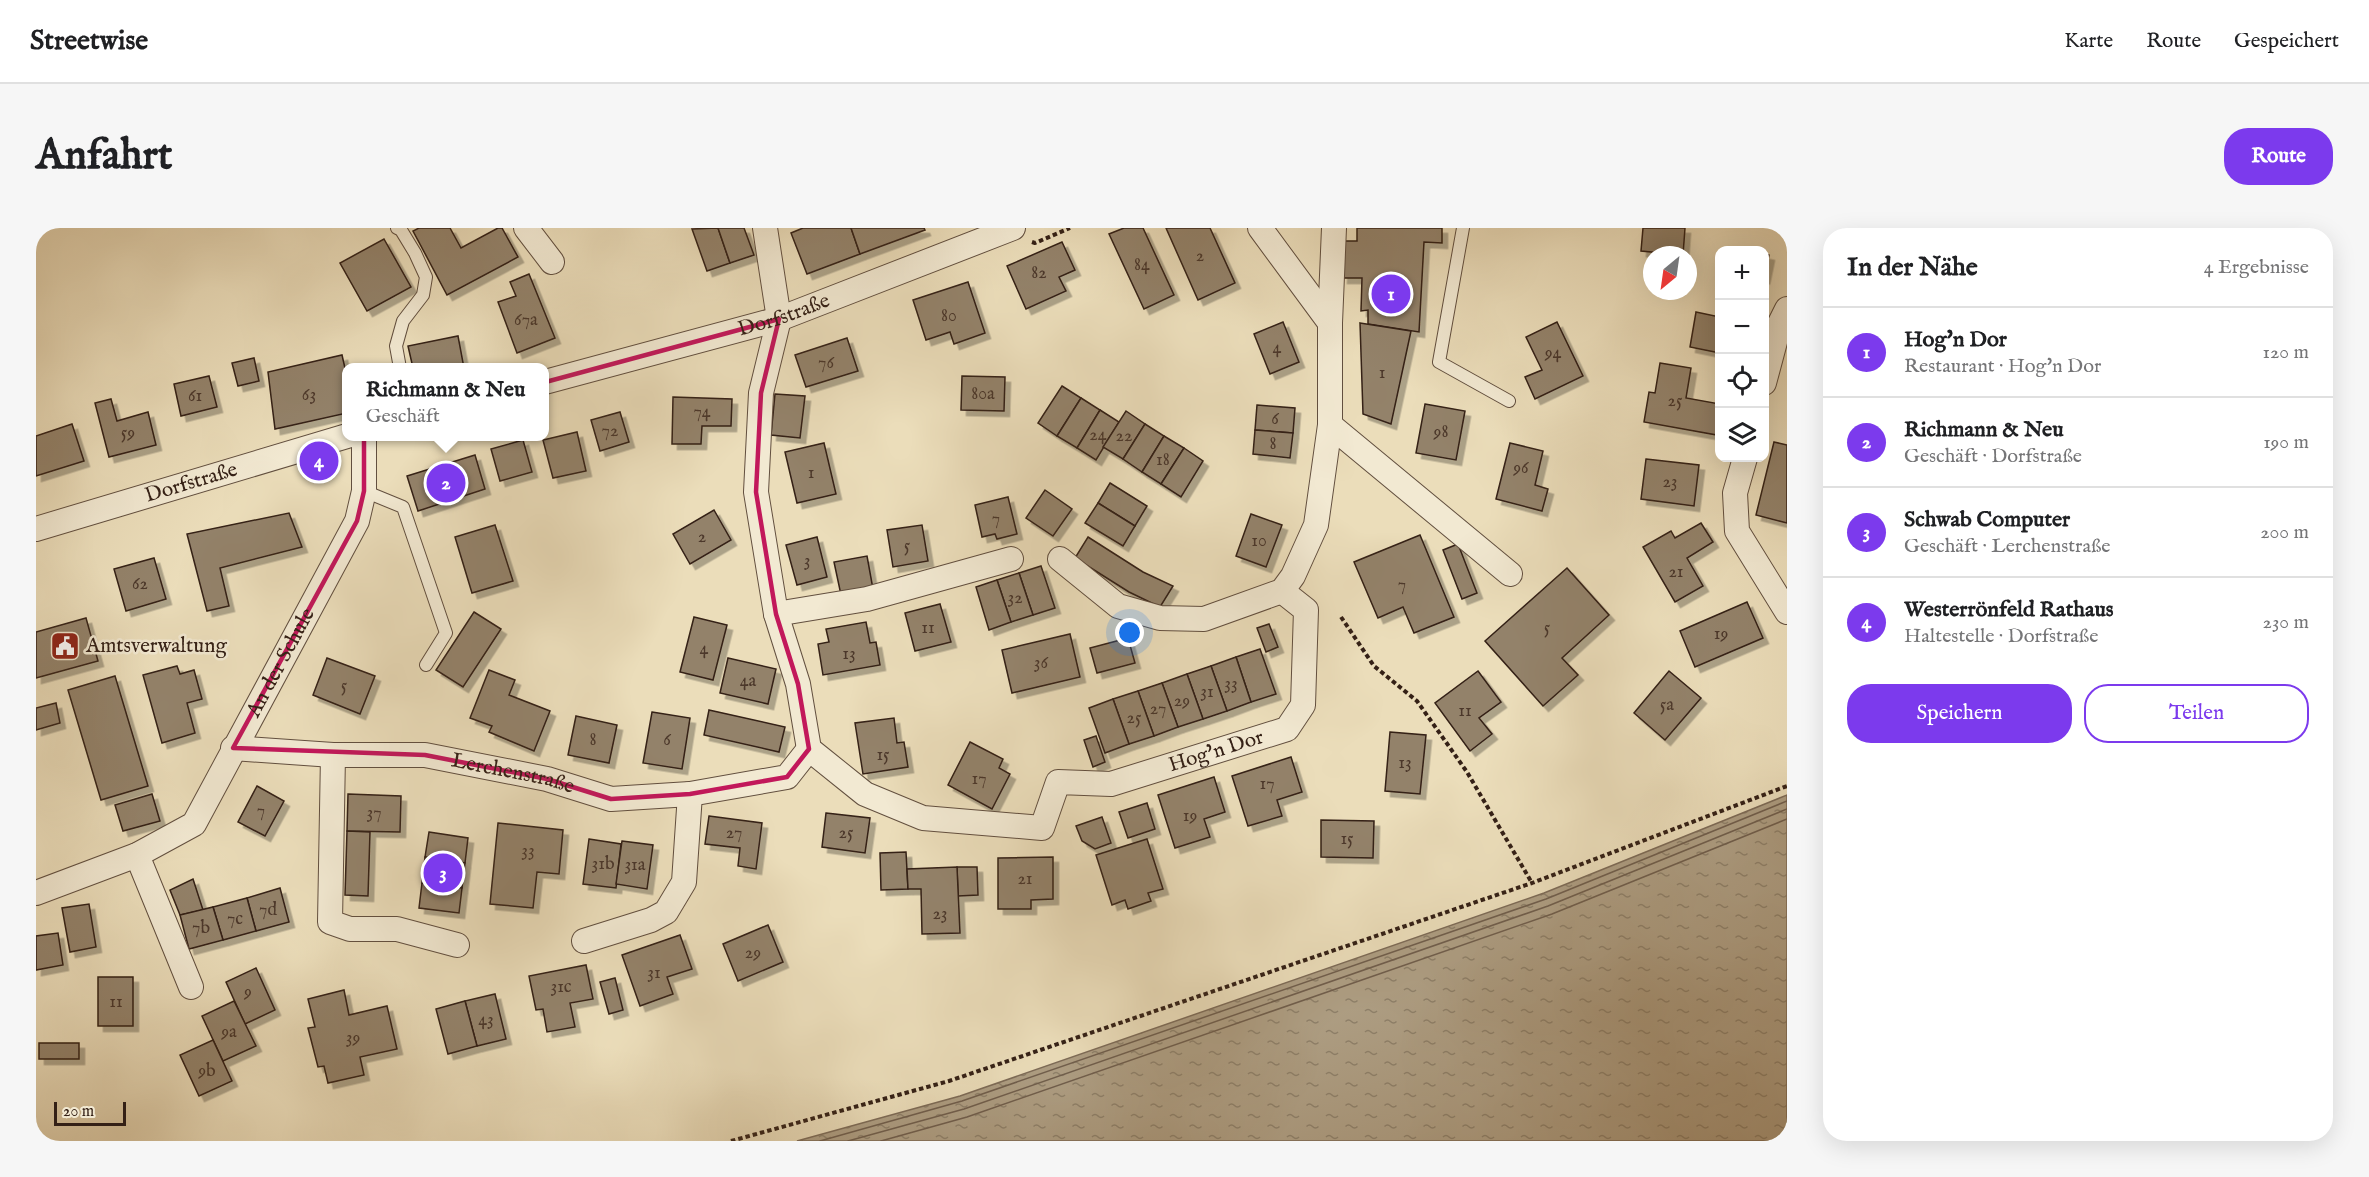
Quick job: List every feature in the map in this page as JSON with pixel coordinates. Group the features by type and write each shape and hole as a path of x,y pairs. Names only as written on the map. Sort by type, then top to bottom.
{"street":[{"path":"526,228 552,262"},
{"path":"765,228 780,319 761,393 756,492 776,614 798,684 809,749"},
{"path":"1260,228 1330,323"},
{"path":"1059,559 1118,606 1160,618 1204,620 1282,591 1293,576 1316,525 1330,425 1330,323 1334,228"},
{"name":"Dorfstraße","path":"549,381 780,319 1012,229"},
{"path":"1769,364 1780,323 1787,309"},
{"path":"1330,425 1510,574"},
{"name":"Dorfstraße","path":"36,529 342,437"},
{"name":"An der Schule","path":"36,893 137,855 194,824 357,521 364,491 364,441"},
{"path":"1744,462 1735,493 1737,531 1787,612"},
{"path":"776,614 867,599 1011,559"},
{"name":"Hog'n Dor","path":"809,749 865,794 923,818 1042,828 1058,783 1111,784 1287,729 1303,705 1306,610 1282,591"},
{"name":"Lerchenstraße","path":"233,748 333,755 425,756 547,779 611,799 690,794 787,777 809,749"},
{"path":"333,755 330,922 350,929 397,928 458,945"},
{"path":"584,940 651,920 666,912 684,882 690,794"},
{"path":"137,855 191,987"}],"lane":[{"path":"397,228 401,230 415,253 426,277 423,295 403,321 396,345 399,363"},
{"path":"1463,228 1438,362 1509,401"},
{"path":"364,491 403,507 446,633 426,665"}],"path":[{"path":"1012,229 1035,243 1070,228"},
{"path":"1341,617 1374,666 1417,701 1467,772 1532,883"},
{"path":"731,1141 949,1081 1532,883 1787,786"}],"highlighted area":[{"path":"779,319 761,393 756,492 776,614 798,684 809,749 787,777 690,794 611,799 547,779 425,755 233,748 357,521 364,491 364,431"}],"water":[{"path":"1787,795 1787,1141 797,1141 960,1096 1544,893"}],"building":[{"path":"419,228 450,228 461,248 502,228 518,257 447,295 413,231"},
{"path":"718,228 730,263 707,271 692,229"},
{"path":"718,228 744,228 754,255 730,263"},
{"path":"803,228 851,228 860,254 807,274 791,233"},
{"path":"851,228 924,228 925,230 860,254"},
{"path":"1124,228 1143,228 1174,295 1144,309 1109,234"},
{"path":"1166,228 1210,228 1235,283 1198,300"},
{"path":"1357,228 1442,228 1442,243 1424,242 1419,332 1368,324 1368,310 1361,311 1362,278 1342,278 1344,241 1357,241"},
{"path":"1643,228 1685,228 1684,246 1643,246 1643,251 1641,251"},
{"path":"384,239 411,287 367,311 340,263"},
{"path":"1062,242 1075,270 1059,277 1066,291 1026,309 1007,266"},
{"path":"529,274 555,338 517,353 498,302 516,296 510,282"},
{"path":"968,282 985,333 954,344 950,332 926,340 913,300"},
{"path":"1696,312 1715,316 1715,352 1690,347"},
{"path":"1283,322 1299,362 1270,374 1254,334"},
{"path":"1557,322 1583,376 1535,399 1525,377 1542,370 1526,337"},
{"path":"1360,323 1411,331 1391,424 1363,414"},
{"path":"458,336 463,363 412,363 408,346"},
{"path":"847,338 858,371 806,387 795,355"},
{"path":"342,355 344,363 342,363 342,414 275,429 268,372"},
{"path":"254,358 259,381 238,386 232,363"},
{"path":"1660,363 1691,368 1686,398 1715,403 1715,435 1644,422 1649,392 1655,393"},
{"path":"209,376 217,407 181,416 174,384"},
{"path":"962,376 1005,377 1004,411 961,410"},
{"path":"1062,386 1081,398 1057,436 1038,423"},
{"path":"775,394 805,396 800,438 771,435"},
{"path":"673,397 732,399 731,426 702,426 701,444 672,444"},
{"path":"1081,398 1100,410 1077,448 1057,436"},
{"path":"111,399 117,421 148,412 156,445 109,457 95,403"},
{"path":"1425,404 1465,411 1456,460 1416,453"},
{"path":"1257,405 1295,408 1293,433 1255,430"},
{"path":"1100,410 1119,422 1096,460 1077,448"},
{"path":"1126,411 1145,424 1123,459 1103,447"},
{"path":"620,412 629,442 600,451 591,420"},
{"path":"72,424 84,461 36,476 36,436"},
{"path":"1145,424 1164,436 1142,472 1123,459"},
{"path":"1255,430 1293,433 1290,458 1253,454"},
{"path":"577,432 586,471 553,478 543,441 549,441 549,439"},
{"path":"1164,436 1184,448 1161,484 1142,472"},
{"path":"523,441 532,472 500,481 491,449"},
{"path":"1774,442 1787,445 1787,523 1756,515"},
{"path":"824,443 836,494 797,503 785,452"},
{"path":"1510,443 1543,451 1535,485 1548,489 1542,511 1496,499"},
{"path":"1184,448 1203,461 1181,497 1161,484"},
{"path":"475,455 485,489 418,511 407,476"},
{"path":"1646,459 1699,465 1694,506 1641,499"},
{"path":"1110,483 1147,506 1135,526 1098,503"},
{"path":"1045,490 1072,509 1053,536 1026,518"},
{"path":"1008,497 1017,534 997,539 995,534 982,537 975,505"},
{"path":"1098,503 1135,526 1123,546 1085,523"},
{"path":"714,510 731,540 690,564 673,534"},
{"path":"289,513 302,547 220,568 229,606 207,611 187,534"},
{"path":"1251,514 1282,525 1266,567 1236,556"},
{"path":"1701,523 1713,542 1687,558 1703,586 1675,602 1643,547 1671,531 1675,538"},
{"path":"495,525 513,581 472,593 455,537"},
{"path":"922,525 928,561 893,567 887,530"},
{"path":"1420,535 1454,617 1414,633 1403,607 1378,618 1354,562"},
{"path":"817,537 827,577 797,585 786,545"},
{"path":"1088,537 1143,572 1173,586 1160,607 1129,592 1075,558"},
{"path":"1458,544 1477,593 1462,599 1443,550"},
{"path":"867,556 873,589 841,595 834,562"},
{"path":"154,558 166,599 126,611 114,569"},
{"path":"1041,566 1055,608 1033,615 1019,573"},
{"path":"1567,568 1609,615 1562,658 1578,675 1543,706 1485,641"},
{"path":"1019,573 1033,615 1011,622 997,580"},
{"path":"997,580 1011,622 989,630 976,587"},
{"path":"1747,602 1763,638 1695,667 1680,631"},
{"path":"940,604 951,642 915,651 905,613"},
{"path":"474,612 501,629 463,687 436,670"},
{"path":"694,617 727,625 713,680 680,672"},
{"name":"Amtsverwaltung","path":"86,618 98,661 36,678 36,632"},
{"path":"866,622 870,643 876,642 880,665 823,675 818,644 829,642 826,629"},
{"path":"1269,624 1278,647 1266,652 1257,628"},
{"path":"1070,634 1080,677 1012,693 1002,650"},
{"path":"1128,638 1135,663 1097,673 1090,648"},
{"path":"1260,649 1276,694 1251,702 1236,657"},
{"path":"1236,657 1251,702 1227,711 1211,666"},
{"path":"327,658 375,676 360,714 313,695"},
{"path":"728,658 776,669 768,704 720,693"},
{"path":"177,666 180,674 194,670 202,699 187,703 195,733 162,743 143,675"},
{"path":"1211,666 1227,711 1203,719 1187,674"},
{"path":"489,670 515,680 509,695 550,711 534,751 489,732 492,726 470,718"},
{"path":"1478,671 1501,702 1479,718 1492,734 1470,751 1435,703"},
{"path":"1669,671 1701,698 1665,740 1634,713"},
{"path":"1187,674 1203,719 1178,727 1162,683"},
{"path":"115,676 148,786 101,800 68,690"},
{"path":"1162,683 1178,727 1154,736 1138,691"},
{"path":"1138,691 1154,736 1129,744 1113,699"},
{"path":"1113,699 1129,744 1105,753 1089,708"},
{"path":"56,703 60,723 36,730 36,708"},
{"path":"709,710 785,727 779,752 704,735"},
{"path":"652,712 690,718 682,769 643,763"},
{"path":"576,716 617,725 609,763 568,755"},
{"path":"894,718 897,743 904,742 908,767 863,774 855,723"},
{"path":"1390,732 1426,735 1420,794 1385,791"},
{"path":"1096,736 1105,762 1093,767 1084,740"},
{"path":"970,742 1003,759 999,768 1010,774 992,809 948,785"},
{"path":"1291,757 1302,792 1277,800 1282,816 1248,826 1232,776"},
{"path":"1214,777 1225,812 1204,819 1210,837 1175,848 1158,795"},
{"path":"257,786 284,801 265,836 238,822"},
{"path":"152,794 160,821 123,831 115,805"},
{"path":"348,794 401,796 400,832 347,831"},
{"path":"1147,803 1155,829 1128,838 1119,812"},
{"path":"826,813 870,818 865,853 822,847"},
{"path":"709,816 762,823 756,869 738,866 740,848 705,844"},
{"path":"1102,817 1111,843 1095,849 1082,841 1076,826"},
{"path":"1321,820 1374,821 1373,858 1321,857"},
{"path":"498,823 563,830 559,874 537,872 533,908 490,904"},
{"path":"347,831 370,832 368,896 345,895"},
{"path":"429,832 468,838 465,863 425,857"},
{"path":"589,839 621,844 616,888 583,884"},
{"path":"1147,839 1163,889 1148,893 1151,901 1128,909 1125,900 1112,905 1096,855"},
{"path":"622,841 653,845 647,889 616,884"},
{"path":"906,852 908,889 881,890 880,853"},
{"path":"425,857 465,863 462,888 422,883"},
{"path":"1053,857 1053,899 1031,900 1031,909 998,909 998,858"},
{"path":"957,867 977,867 978,895 958,896"},
{"path":"957,867 960,933 922,934 921,889 908,889 907,869"},
{"path":"193,879 203,910 180,915 170,890"},
{"path":"422,883 462,888 459,913 419,908"},
{"path":"280,888 289,922 256,931 247,898"},
{"path":"247,898 256,931 223,940 213,907"},
{"path":"89,904 96,947 70,952 62,908"},
{"path":"213,907 223,940 189,949 180,915"},
{"path":"768,925 783,962 738,981 723,944"},
{"path":"58,933 63,965 36,970 36,936"},
{"path":"680,935 692,969 667,977 673,994 640,1006 622,955"},
{"path":"586,965 593,999 570,1003 575,1027 547,1032 543,1009 536,1010 529,976"},
{"path":"256,968 275,1010 245,1024 226,982"},
{"path":"98,977 133,977 133,1026 98,1026"},
{"path":"615,978 623,1010 609,1014 600,982"},
{"path":"344,990 349,1015 387,1006 397,1049 360,1057 364,1075 328,1083 324,1066 318,1067 308,1028 315,1027 308,999"},
{"path":"495,994 506,1039 477,1046 465,1001"},
{"path":"234,1001 256,1046 223,1061 202,1016"},
{"path":"465,1001 477,1046 448,1054 436,1009"},
{"path":"213,1040 232,1081 199,1096 180,1055"},
{"path":"39,1043 79,1043 79,1059 39,1059"}],"place":[{"name":"Hog'n Dor","path":"1391,294"},
{"name":"Westerrönfeld Rathaus","path":"319,461"},
{"name":"Richmann & Neu","path":"446,483"},
{"name":"Amtsverwaltung","path":"65,646"},
{"name":"Schwab Computer","path":"443,873"}]}
